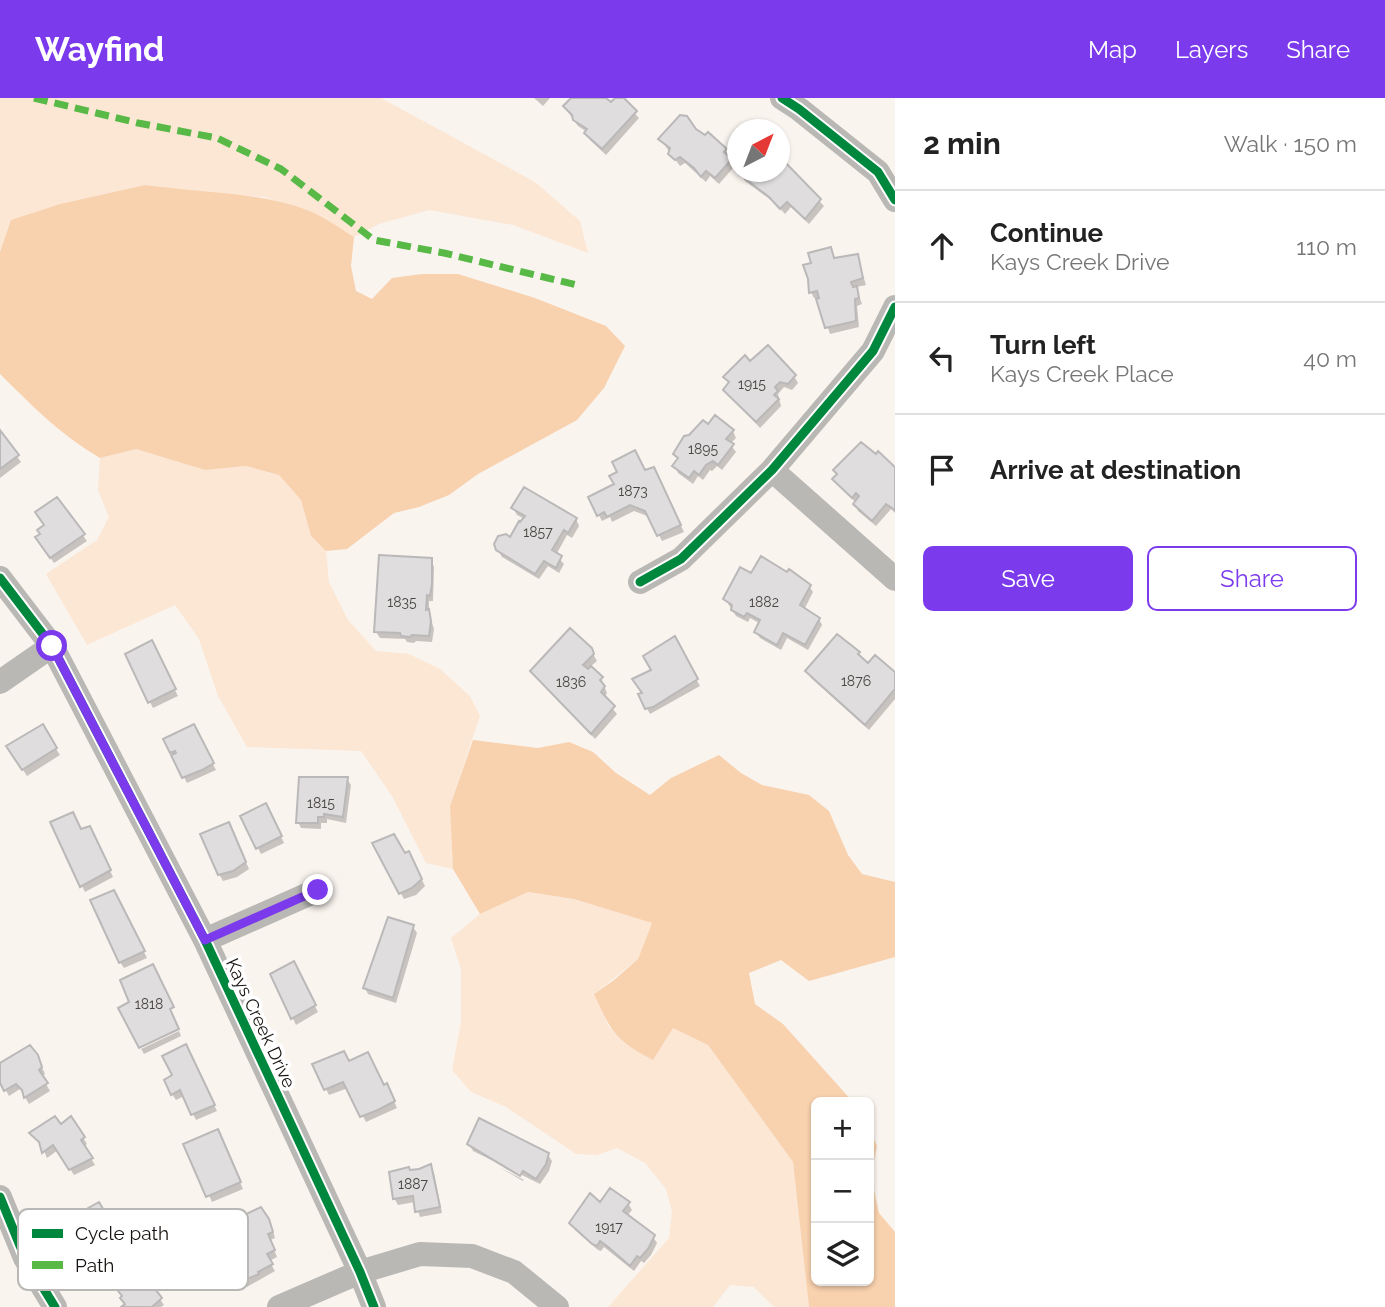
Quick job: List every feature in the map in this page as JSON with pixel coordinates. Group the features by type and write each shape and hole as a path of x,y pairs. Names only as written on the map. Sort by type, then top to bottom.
{"street":[{"path":"782,98 800,109 878,172 895,200"},
{"path":"640,582 681,558 772,470 873,352 895,307"},
{"path":"772,470 895,579"},
{"name":"Kays Creek Drive","path":"0,578 52,646 205,940 374,1307"},
{"path":"0,682 52,646"},
{"path":"205,940 318,890"},
{"path":"0,1197 18,1241"},
{"path":"279,1307 360,1272 420,1254 472,1256 514,1272 557,1307"},
{"path":"45,1290 55,1307"}],"shaded area":[{"path":"0,98 381,98 535,182 580,221 588,253 513,225 429,210 379,224 354,237 310,211 264,197 188,192 145,185 60,204 12,220 0,252"},
{"path":"145,185 267,199 319,215 354,237 351,266 356,291 372,299 392,278 422,274 458,274 535,298 606,326 625,346 604,388 577,420 478,474 449,495 394,513 347,549 326,551 311,536 301,500 279,475 246,466 205,470 136,449 100,458 60,430 0,374 0,252 11,220 60,204"},
{"path":"136,449 205,470 246,466 279,475 301,500 311,536 326,551 329,582 348,620 376,651 409,654 440,669 470,696 480,716 450,806 453,869 426,863 392,796 361,751 247,747 218,696 199,639 175,605 87,645 46,574 97,540 109,517 98,490 100,458"},
{"path":"473,740 538,748 569,742 593,752 616,773 650,795 671,778 719,755 741,773 762,785 809,795 829,811 848,855 862,874 895,882 895,957 809,981 781,960 749,973 755,1004 783,1024 849,1097 811,1097 811,1286 874,1286 874,1190 879,1213 895,1232 895,1307 809,1307 793,1162 708,1045 673,1028 653,1060 630,1047 610,1026 594,994 638,959 652,923 574,899 528,892 480,914 453,869 450,806"},
{"path":"528,892 574,899 652,923 638,959 594,994 609,1027 653,1060 673,1027 708,1045 793,1162 809,1307 774,1307 754,1287 730,1285 713,1307 608,1307 669,1238 672,1212 666,1189 645,1163 617,1148 597,1155 576,1154 506,1107 471,1092 452,1070 461,1022 461,969 451,938 480,914"},
{"path":"874,1139 877,1146 874,1161"}],"building":[{"path":"571,98 606,98 611,102 615,98 624,98 637,111 602,149 584,133 587,129 573,120 563,106"},
{"path":"680,115 687,116 696,129 705,135 708,132 727,149 724,152 727,155 727,165 715,178 706,171 701,177 680,157 675,160 668,154 670,148 658,139"},
{"path":"790,167 821,199 805,219 787,202 780,209 749,182 790,182"},
{"path":"831,247 834,258 858,254 863,278 851,282 853,287 857,286 859,298 855,299 856,321 825,328 816,299 819,298 817,291 809,293 803,265 811,263 808,253"},
{"path":"768,345 796,375 788,384 780,382 775,387 778,391 774,395 779,399 756,422 723,390 729,382 723,377 745,355 750,361"},
{"path":"715,415 734,430 726,439 734,444 718,465 713,461 706,465 699,475 694,471 689,478 672,466 678,458 673,454 684,436 689,435 703,420 708,424"},
{"path":"0,430 19,455 0,469"},
{"path":"861,442 876,454 878,451 895,467 895,510 886,504 872,521 853,504 859,496 856,493 852,498 832,479 837,474 833,470"},
{"path":"635,450 645,470 654,467 681,525 657,536 645,511 630,505 607,517 604,512 597,516 588,497 614,484 609,476 617,472 612,462"},
{"path":"524,487 577,518 568,533 564,530 552,550 562,556 556,568 544,561 535,574 496,550 494,544 498,536 506,534 510,537 525,516 511,508"},
{"path":"57,497 85,534 50,558 35,537 40,534 37,530 44,525 35,512"},
{"path":"379,555 432,558 432,584 430,596 427,595 426,610 429,609 431,621 429,636 410,637 401,636 400,633 374,632"},
{"path":"761,556 787,572 789,569 811,585 800,605 820,618 805,645 783,633 777,645 768,640 754,632 760,620 747,613 744,617 731,610 732,605 723,599 740,567 751,573"},
{"path":"570,628 592,648 594,654 583,665 588,669 591,666 603,677 600,680 605,686 601,692 615,706 591,734 530,671"},
{"path":"837,634 860,652 858,654 868,663 875,655 895,672 895,689 865,725 805,671"},
{"path":"675,636 698,679 653,707 645,709 638,694 642,693 632,679 651,670 643,656"},
{"path":"152,640 176,689 148,703 125,654"},
{"path":"43,724 57,748 22,770 6,746"},
{"path":"194,724 214,763 182,778 171,755 176,753 170,753 163,739"},
{"path":"299,777 348,777 343,817 324,814 324,817 318,817 318,823 296,823"},
{"path":"266,803 282,836 256,849 240,816"},
{"path":"73,812 81,829 90,826 111,870 80,887 50,822"},
{"path":"229,822 246,862 233,871 218,875 200,834"},
{"path":"394,834 405,853 409,851 422,879 399,894 372,843"},
{"path":"114,890 145,951 119,963 90,900"},
{"path":"388,917 414,925 393,998 363,988"},
{"path":"294,961 316,1005 291,1019 270,974"},
{"path":"153,964 174,1007 170,1009 179,1029 139,1048 118,1008 129,1002 120,980"},
{"path":"186,1044 215,1105 191,1115 180,1090 171,1095 164,1080 172,1075 162,1056"},
{"path":"30,1045 38,1055 42,1067 39,1070 48,1083 24,1098 22,1090 16,1084 4,1091 0,1083 0,1063"},
{"path":"344,1051 349,1061 368,1052 395,1101 360,1117 343,1082 324,1090 312,1064"},
{"path":"55,1116 61,1124 71,1116 85,1137 81,1140 93,1158 69,1170 53,1145 42,1153 39,1142 29,1133"},
{"path":"479,1118 549,1153 546,1164 536,1179 523,1171 520,1176 467,1144"},
{"path":"218,1129 241,1182 206,1197 183,1144"},
{"path":"431,1164 440,1207 415,1212 413,1196 393,1199 389,1172 409,1167 410,1170 419,1169"},
{"path":"610,1188 630,1202 623,1211 655,1235 648,1249 640,1258 637,1256 630,1266 600,1241 597,1246 592,1244 569,1223 590,1193 600,1202"},
{"path":"99,1202 103,1209 86,1209"},
{"path":"261,1207 269,1219 273,1232 268,1234 275,1250 267,1254 273,1264 248,1279 248,1213"},
{"path":"117,1290 156,1290 162,1298 152,1307 121,1307 125,1304 120,1298 122,1296"}],"marked path":[{"path":"34,98 138,123 217,138 281,169 374,240 444,253 581,286"}],"cycle path":[{"path":"782,98 878,172 895,200"},
{"path":"640,582 681,559 772,470 873,351 895,307"},
{"path":"0,578 52,646 205,940 374,1307"},
{"path":"0,1197 18,1241"},
{"path":"45,1290 55,1307"}],"route":[{"path":"52,646 205,940 318,890"}]}
